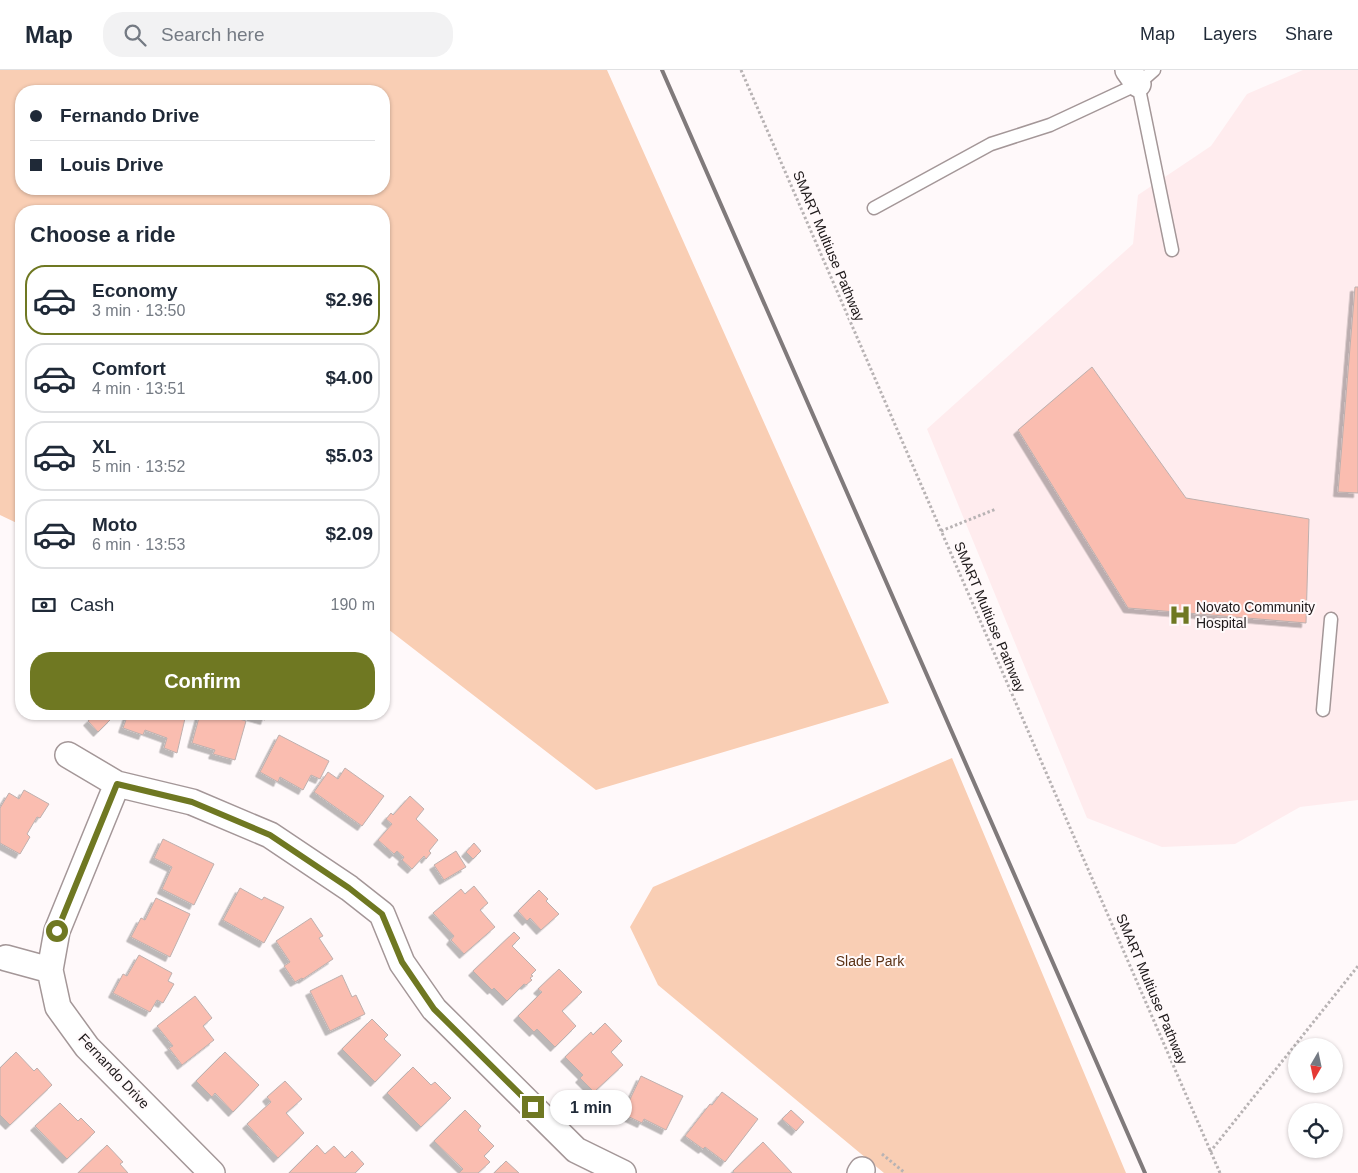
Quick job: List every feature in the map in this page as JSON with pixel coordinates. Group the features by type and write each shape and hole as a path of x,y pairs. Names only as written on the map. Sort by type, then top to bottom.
{"street":[{"path":"68,755 117,784 192,802 270,835 349,888 382,914 402,962 434,1009 576,1150 623,1173"},
{"name":"Fernando Drive","path":"117,784 57,931 50,970 58,1007 87,1047 212,1173"},
{"path":"6,958 50,970"}],"lane":[{"path":"874,208 991,144 1050,126 1140,75 1172,250"},
{"path":"1323,710 1331,619"}],"path":[{"name":"SMART Multiuse Pathway","path":"741,70 1220,1173"},
{"path":"941,531 996,509"},
{"path":"1210,1152 1358,966"}],"shaded area":[{"name":"Novato Community Hospital","path":"1303,70 1358,70 1358,800 1300,807 1235,844 1162,847 1087,818 927,429 1133,244 1138,195 1211,146 1247,94"}],"green space":[{"path":"0,70 607,70 889,703 596,790 390,631 390,205 15,205 15,522 0,515"},
{"name":"Slade Park","path":"952,758 1126,1173 884,1173 658,985 630,927 653,887"}],"building":[{"path":"1355,287 1358,287 1358,493 1338,492"},
{"path":"1092,367 1186,498 1309,519 1306,623 1128,608 1018,430"},
{"path":"89,720 110,720 98,732 88,721"},
{"path":"126,720 185,720 177,753 164,748 167,738 145,730 143,735 123,728"},
{"path":"198,720 246,721 235,760 213,754 215,750 192,743"},
{"path":"279,735 329,761 320,779 311,775 303,790 280,777 278,782 260,772"},
{"path":"345,768 384,796 362,826 314,792 328,772 338,779"},
{"path":"24,790 49,804 40,818 37,817 27,834 30,837 20,854 0,843 0,808 9,793 19,799"},
{"path":"410,796 424,809 416,819 438,840 429,851 431,853 426,859 424,856 412,869 402,860 404,857 397,851 394,854 378,840 392,824 386,819 391,813 393,815"},
{"path":"163,839 214,864 194,905 162,889 172,867 154,858"},
{"path":"474,843 481,851 473,859 466,852"},
{"path":"456,851 466,867 444,880 434,865"},
{"path":"474,886 488,903 480,910 495,927 464,954 451,940 454,936 433,913 461,889 465,894"},
{"path":"240,888 262,900 264,897 284,907 264,943 223,920"},
{"path":"539,890 548,899 546,901 559,914 541,930 530,918 527,921 518,911"},
{"path":"156,898 190,914 170,957 131,937 141,918 145,920"},
{"path":"311,918 323,936 319,938 333,959 303,979 295,982 284,966 290,962 276,941"},
{"path":"514,932 520,938 512,946 536,970 531,975 533,976 530,978 532,980 526,985 524,984 507,1001 494,988 492,990 473,971"},
{"path":"139,955 172,973 168,981 174,984 163,1003 157,1000 150,1012 113,993 123,974 127,976"},
{"path":"559,969 582,992 562,1011 576,1026 555,1047 537,1029 534,1032 518,1016 542,992 538,989"},
{"path":"342,975 352,997 356,995 365,1014 330,1031 310,991"},
{"path":"195,996 212,1018 203,1026 214,1040 182,1065 169,1048 173,1046 157,1026"},
{"path":"372,1019 388,1035 384,1039 401,1055 375,1082 342,1049"},
{"path":"605,1023 622,1041 611,1052 623,1065 594,1092 580,1078 583,1075 565,1057 591,1032 593,1035"},
{"path":"16,1052 34,1071 37,1068 52,1085 10,1125 0,1115 0,1068"},
{"path":"225,1052 259,1085 233,1112 215,1093 212,1097 196,1081"},
{"path":"413,1067 431,1085 435,1082 451,1098 421,1127 387,1093"},
{"path":"641,1076 683,1096 666,1130 644,1119 642,1123 623,1114"},
{"path":"285,1081 302,1099 286,1113 304,1133 278,1158 247,1124 271,1102 267,1097"},
{"path":"722,1092 758,1119 725,1162 705,1147 703,1149 685,1136"},
{"path":"60,1103 78,1121 81,1118 95,1132 67,1159 35,1126"},
{"path":"465,1110 481,1126 478,1130 494,1146 484,1156 490,1162 478,1173 459,1173 463,1169 434,1141"},
{"path":"791,1110 804,1122 796,1131 782,1119"},
{"path":"763,1142 792,1173 734,1173 733,1171"},
{"path":"107,1145 123,1162 120,1164 128,1173 78,1173"},
{"path":"317,1145 325,1154 334,1146 345,1158 352,1151 364,1164 355,1173 289,1173"},
{"path":"506,1161 519,1173 494,1173"}],"railway":[{"path":"662,70 1145,1173"}],"place":[{"name":"Novato Community Hospital","path":"1180,615"}],"route":[{"path":"57,931 117,784 192,802 270,835 349,888 382,914 402,962 434,1009 533,1107"}]}
